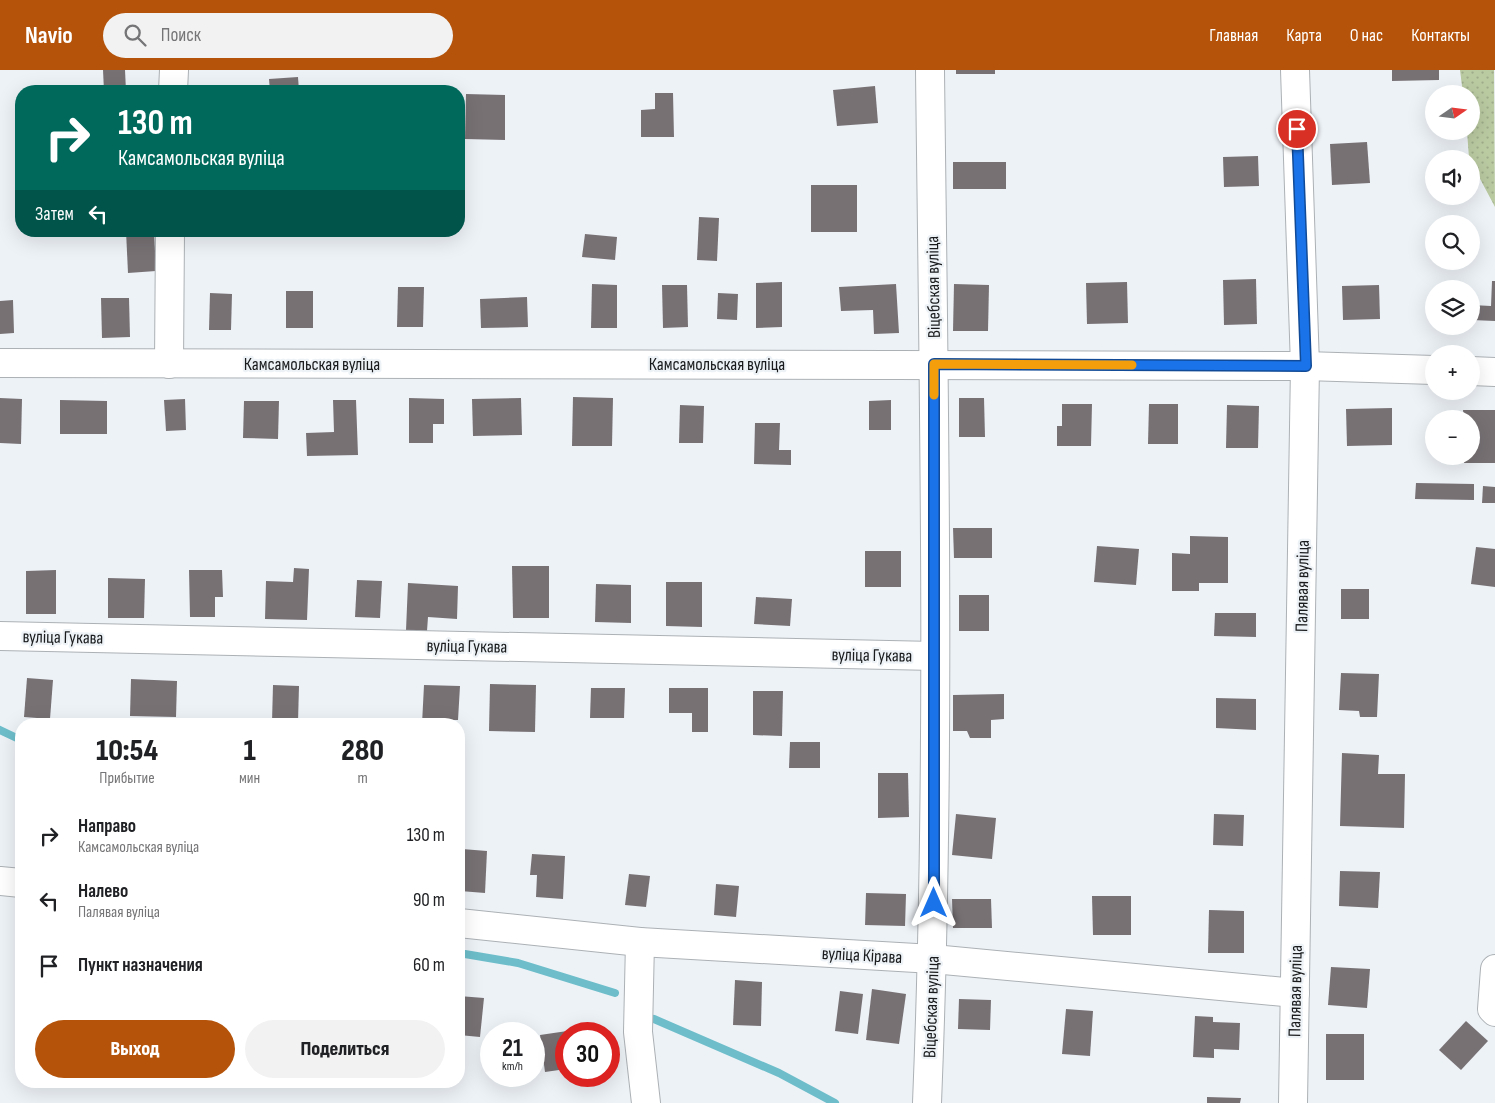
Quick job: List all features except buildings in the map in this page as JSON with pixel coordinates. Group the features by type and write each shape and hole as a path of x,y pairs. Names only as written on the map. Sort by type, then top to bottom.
{"street":[{"path":"173,85 174,70"},
{"name":"Віцебская вуліца","path":"927,1103 933,959 935,656 930,70"},
{"name":"Палявая вуліца","path":"1293,1103 1306,366 1295,70"},
{"path":"169,364 170,237"},
{"name":"Камсамольская вуліца","path":"0,363 934,364 1306,366 1425,370"},
{"path":"1480,371 1495,372"},
{"name":"вуліца Гукава","path":"0,636 935,656"},
{"path":"0,881 15,882"},
{"name":"вуліца Кірава","path":"465,923 640,942 933,959 1295,993"},
{"path":"640,942 638,1032 646,1103"},
{"path":"1495,968 1492,1008 1495,1012"}],"green space":[{"path":"1460,70 1494,70 1495,207 1480,179 1480,150 1468,150 1468,140 1480,140 1480,85 1462,85"}],"waterway":[{"path":"0,730 15,737"},
{"path":"465,954 518,963 615,993"},
{"path":"654,1019 779,1073 835,1103"}],"slow traffic":[{"path":"934,395 934,364 1132,365"}],"route":[{"path":"934,903 934,364 1306,366 1297,129"}]}
